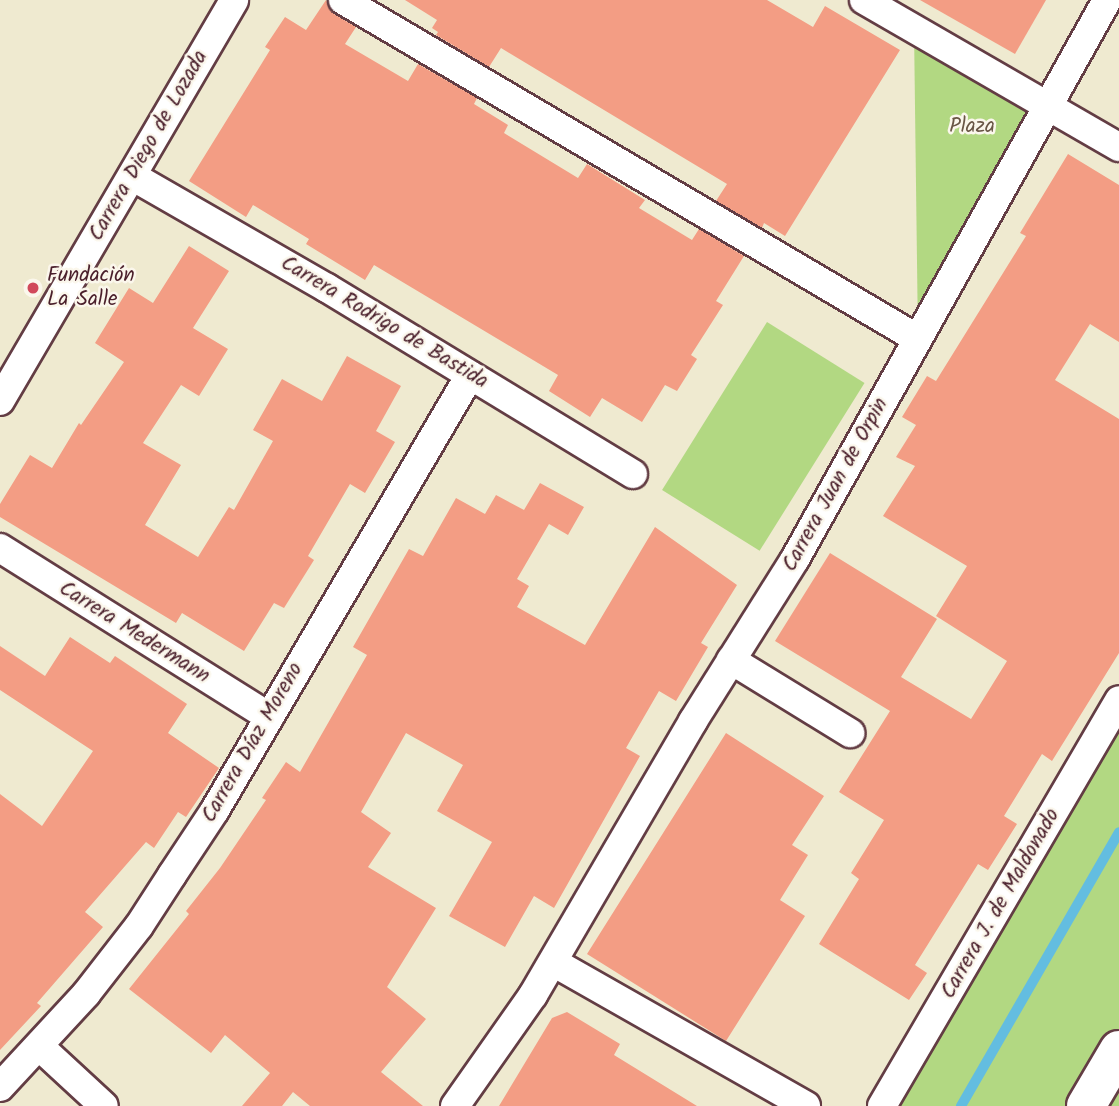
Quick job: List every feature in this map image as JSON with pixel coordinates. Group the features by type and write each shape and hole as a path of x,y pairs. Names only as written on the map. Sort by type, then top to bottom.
{"highway":[{"path":"1086,1106 1119,1050"}],"street":[{"name":"Carrera Diego de Lozada","path":"0,401 234,0"},
{"path":"343,0 918,339"},
{"path":"863,0 1119,147"},
{"name":"Carrera Juan de Orpin","path":"455,1106 553,962 731,660 795,559 1107,0"},
{"name":"Carrera Rodrigo de Bastida","path":"132,176 633,474"},
{"name":"Carrera Díaz Moreno","path":"0,1087 86,994 139,926 215,810 470,375"},
{"name":"Carrera Medermann","path":"0,548 269,717"},
{"path":"731,660 850,733"},
{"name":"Carrera J. de Maldonado","path":"882,1106 1119,700"},
{"path":"553,962 806,1106"},
{"path":"39,1045 104,1106"}],"green space":[{"name":"Plaza","path":"914,29 1047,106 918,339"},
{"path":"767,322 865,383 760,551 662,490"},
{"path":"1119,700 1119,1106 882,1106"}],"building":[{"path":"326,0 334,14 356,27 345,44 408,81 418,64 477,98 474,104 508,125 504,133 578,178 587,164 645,200 639,208 692,240 699,229 744,256 716,301 723,305 691,355 697,359 677,391 665,385 642,422 602,398 590,417 549,391 558,375 374,265 365,280 306,244 309,239 253,205 246,217 189,181 270,50 265,47 285,17 306,30"},
{"path":"405,0 767,0 813,27 825,6 900,50 785,236 764,223 762,228 716,201 727,184 501,48 489,67 436,35 438,32 432,28 437,20"},
{"path":"920,0 1046,0 1015,54"},
{"path":"1068,154 1119,185 1119,342 1090,324 1055,380 1119,419 1119,653 1052,761 1042,754 1004,816 1017,824 988,870 978,864 915,965 927,973 909,1000 819,944 859,879 851,873 884,820 839,792 890,711 775,641 830,553 937,619 901,677 971,719 1007,661 936,616 967,566 883,516 915,466 896,457 916,425 902,417 927,376 936,381 1026,236 1020,233"},
{"path":"189,246 229,271 193,328 228,349 199,396 181,385 143,443 181,465 145,525 198,557 229,507 234,510 273,441 253,430 282,379 322,401 347,356 401,386 376,431 395,442 365,493 350,484 308,556 314,560 284,608 274,603 244,651 182,613 176,623 0,517 0,504 30,455 52,468 79,423 81,425 124,362 95,343 129,288 153,303"},
{"path":"540,483 584,507 568,535 549,524 517,579 529,586 517,607 585,645 655,527 737,585 701,643 708,647 676,701 659,691 626,748 640,756 554,908 534,896 505,947 449,916 492,842 437,811 463,765 406,733 361,812 391,833 368,867 436,908 387,987 426,1019 381,1072 423,1106 310,1106 293,1092 282,1106 242,1106 270,1073 225,1035 211,1053 129,989 189,914 186,911 220,868 266,800 262,798 286,762 300,772 367,655 353,647 409,549 423,556 456,498 485,514 496,495 524,510"},
{"path":"70,637 110,663 115,656 187,704 168,733 219,768 186,817 178,812 154,848 146,842 85,912 103,927 37,1003 41,1006 0,1050 0,794 42,826 93,751 0,690 0,646 45,676"},
{"path":"726,733 824,796 792,845 808,855 780,900 805,916 726,1041 587,954"},
{"path":"567,1012 620,1044 614,1055 697,1106 499,1106 552,1018"}],"waterway":[{"path":"961,1106 1119,832"}],"place":[{"name":"Fundación La Salle","path":"33,288"}]}
